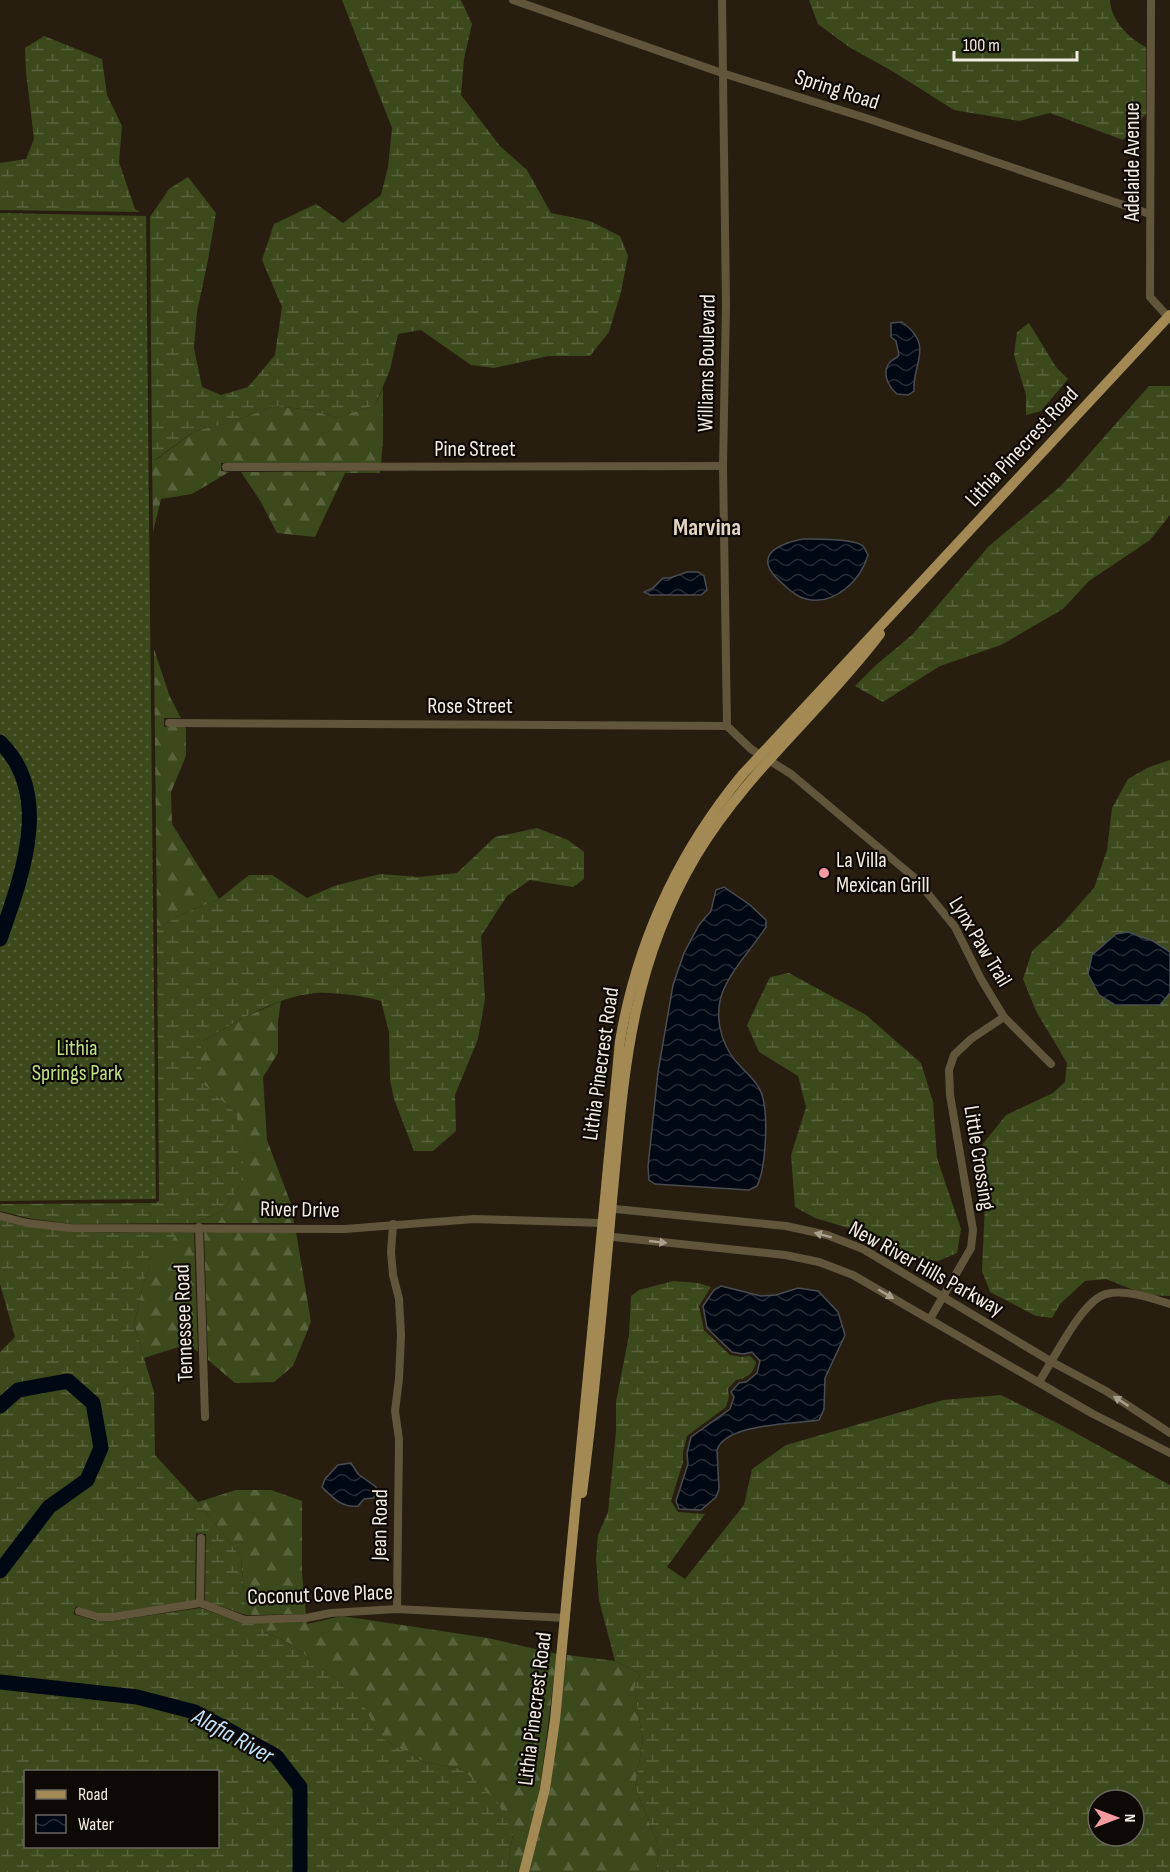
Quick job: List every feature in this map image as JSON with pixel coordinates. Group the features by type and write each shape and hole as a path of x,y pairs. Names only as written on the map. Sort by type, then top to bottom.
{"main road":[{"name":"Lithia Pinecrest Road","path":"524,1872 548,1771 566,1618 605,1236 620,1041 630,991 658,910 681,863 711,815 870,637 1169,317"},
{"name":"Lithia Pinecrest Road","path":"605,1236 602,1223 607,1208"}],"street":[{"name":"Spring Road","path":"513,0 722,73 869,119 1150,214"},
{"name":"Williams Boulevard","path":"722,0 726,305 723,466 727,726"},
{"name":"Adelaide Avenue","path":"1151,0 1150,297 1169,317"},
{"name":"Pine Street","path":"226,467 723,466"},
{"name":"Rose Street","path":"169,723 727,726"},
{"path":"727,726 763,758"},
{"name":"Lynx Paw Trail","path":"763,758 790,774 916,879 956,927 981,979 1004,1017 1051,1064"},
{"name":"Little Crossing","path":"930,1319 971,1248 973,1230 950,1095 949,1070 954,1055 971,1039 1004,1017"},
{"name":"New River Hills Parkway","path":"607,1208 786,1226 827,1235 863,1249 1052,1362 1106,1391 1170,1433"},
{"name":"River Drive","path":"0,1216 27,1223 70,1228 345,1229 474,1220 602,1223"},
{"name":"Jean Road","path":"393,1224 392,1263 399,1299 401,1335 395,1411 399,1441 398,1610"},
{"name":"Tennessee Road","path":"199,1227 205,1417"},
{"name":"New River Hills Parkway","path":"605,1236 785,1255 819,1262 853,1275 1093,1414 1170,1454"},
{"path":"1039,1382 1082,1310 1105,1294 1137,1294 1170,1304"},
{"path":"200,1603 201,1538"},
{"name":"Coconut Cove Place","path":"79,1611 98,1617 112,1617 200,1603 245,1620 306,1618 331,1613 398,1610 566,1618"}],"green space":[{"path":"342,0 461,0 472,24 464,59 461,95 500,146 527,170 551,213 590,221 620,236 628,256 621,292 609,332 590,356 548,356 494,368 471,365 421,330 398,334 390,370 375,405 337,418 310,410 275,406 229,423 195,431 152,460 150,217 169,189 188,177 216,213 197,312 194,348 202,387 221,395 248,387 275,355 282,307 262,260 274,224 316,204 343,223 381,195 388,167 392,128"},
{"path":"809,0 1110,0 1114,15 1122,28 1146,47 1146,114 1123,140 1050,113 1019,121 954,110 849,47 818,24"},
{"path":"44,36 102,59 107,95 122,126 119,162 135,209 140,212 0,210 0,163 26,159 34,139 25,48"},
{"name":"Lithia Springs Park","path":"0,213 146,216 156,1199 0,1201"},
{"path":"1029,323 1056,367 1068,379 1041,411 1026,415 1026,395 1014,355 1017,332"},
{"path":"1149,386 1170,386 1170,515 1150,540 1089,581 1063,609 1001,645 940,666 883,702 855,686 913,634 989,546 1061,486"},
{"path":"383,388 381,463 221,463 221,471 229,472 192,494 161,499 153,532 152,460 157,459 195,431 229,423 275,406 310,410 337,418 375,405"},
{"path":"380,471 380,473 345,473 315,537 277,533 261,502 241,472"},
{"path":"154,649 170,697 181,718 164,718 164,727 185,727 186,729 186,756 171,792 172,824 219,899 180,915 157,929"},
{"path":"1170,760 1170,952 1138,935 1116,934 1160,1005 1170,993 1170,1296 1146,1295 1106,1279 1085,1281 1060,1304 1052,1318 1036,1316 990,1292 982,1271 985,1204 976,1160 982,1145 1006,1115 1053,1093 1065,1082 1067,1063 1036,1011 1023,979 1032,951 1061,925 1094,888 1107,850 1112,808 1128,779 1149,767"},
{"path":"537,828 568,840 584,852 584,879 573,887 530,880 507,896 481,936 485,999 478,1039 455,1095 456,1131 433,1151 414,1151 394,1099 390,1080 389,1032 381,1001 332,993 301,995 271,1005 201,1042 201,1082 236,1113 244,1153 241,1184 222,1212 194,1223 71,1224 28,1218 0,1211 0,1204 156,1203 159,1201 157,929 180,915 219,899 249,875 272,875 307,898 334,886 380,874 419,877 457,873 495,837"},
{"path":"789,973 866,1015 921,1063 933,1102 937,1158 961,1229 957,1253 938,1261 907,1257 869,1234 815,1218 795,1207 791,1155 806,1107 798,1076 759,1052 747,1025 770,977"},
{"path":"281,1001 278,1021 278,1053 263,1077 267,1140 291,1204 294,1223 194,1223 222,1212 241,1184 236,1113 201,1082 201,1042 243,1018"},
{"path":"0,1220 66,1231 178,1232 145,1277 134,1324 154,1392 155,1455 198,1502 241,1557 245,1605 252,1615 205,1601 206,1534 196,1533 195,1600 112,1613 98,1613 76,1606 73,1614 96,1621 112,1621 200,1608 243,1623 258,1623 265,1632 291,1644 358,1695 381,1738 424,1762 462,1769 497,1801 513,1833 507,1872 0,1872 0,1352 15,1337 0,1284"},
{"path":"194,1231 198,1352 188,1344 144,1358 134,1324 145,1277 176,1233"},
{"path":"204,1231 296,1232 311,1322 293,1366 274,1382 235,1383 208,1360"},
{"path":"673,1281 698,1283 711,1287 699,1306 704,1330 730,1355 750,1356 756,1362 749,1375 736,1380 728,1389 729,1397 726,1407 687,1436 683,1462 671,1501 678,1512 705,1514 667,1567 685,1579 744,1505 752,1469 786,1445 943,1400 1001,1395 1170,1485 1170,1872 656,1872 659,1847 635,1787 643,1740 634,1688 640,1674 615,1661 599,1600 596,1559 598,1535 608,1512 616,1432 616,1402 629,1335 631,1296 639,1290"},
{"path":"236,1490 271,1490 302,1501 302,1573 306,1614 252,1615 245,1605 241,1557 198,1502"},
{"path":"342,1616 488,1638 557,1654 540,1788 519,1872 507,1872 513,1833 462,1769 424,1762 381,1738 357,1695 291,1644 265,1632 258,1623 307,1622 307,1624"},
{"path":"567,1655 615,1661 640,1674 634,1688 643,1740 635,1787 659,1847 656,1872 529,1872 550,1789"}],"water":[{"path":"902,322 918,339 920,347 914,391 908,395 897,394 886,378 888,365 899,355 896,341 891,337 891,323"},
{"path":"803,539 858,543 863,546 868,555 853,582 837,595 827,599 806,599 791,591 774,575 768,560 775,549"},
{"path":"687,572 698,572 704,576 707,590 701,595 650,595 644,592 653,588 663,578"},
{"path":"724,887 750,905 766,920 766,927 727,982 719,1010 722,1037 735,1060 759,1088 762,1097 766,1122 763,1166 757,1186 749,1190 655,1184 649,1180 648,1167 658,1072 673,985 684,953 699,925 711,911 716,890"},
{"path":"1128,932 1153,941 1170,952 1170,993 1160,1005 1115,1005 1099,995 1088,974 1092,955 1116,934"},
{"path":"721,1286 761,1296 776,1295 798,1288 818,1291 838,1312 845,1335 825,1378 824,1409 819,1420 762,1426 733,1434 723,1441 717,1450 719,1489 716,1497 701,1510 679,1509 676,1501 688,1464 687,1453 691,1437 730,1409 734,1397 731,1392 739,1383 746,1382 757,1373 760,1361 752,1352 743,1354 732,1352 707,1328 703,1306 714,1290"},
{"path":"351,1463 358,1474 376,1487 377,1494 373,1498 364,1499 358,1506 342,1504 322,1487 325,1479 338,1465"}],"waterway":[{"name":"Alafia River","path":"0,742 16,763 26,787 29,812 28,837 23,864 0,939"},
{"name":"Alafia River","path":"0,1406 18,1390 68,1381 93,1403 101,1448 87,1480 49,1507 0,1571"},
{"name":"Alafia River","path":"0,1682 137,1697 195,1712 276,1756 300,1787 300,1872"}],"place":[{"name":"La Villa Mexican Grill","path":"824,873"}],"district":[{"name":"Marvina","path":"707,527"}]}
